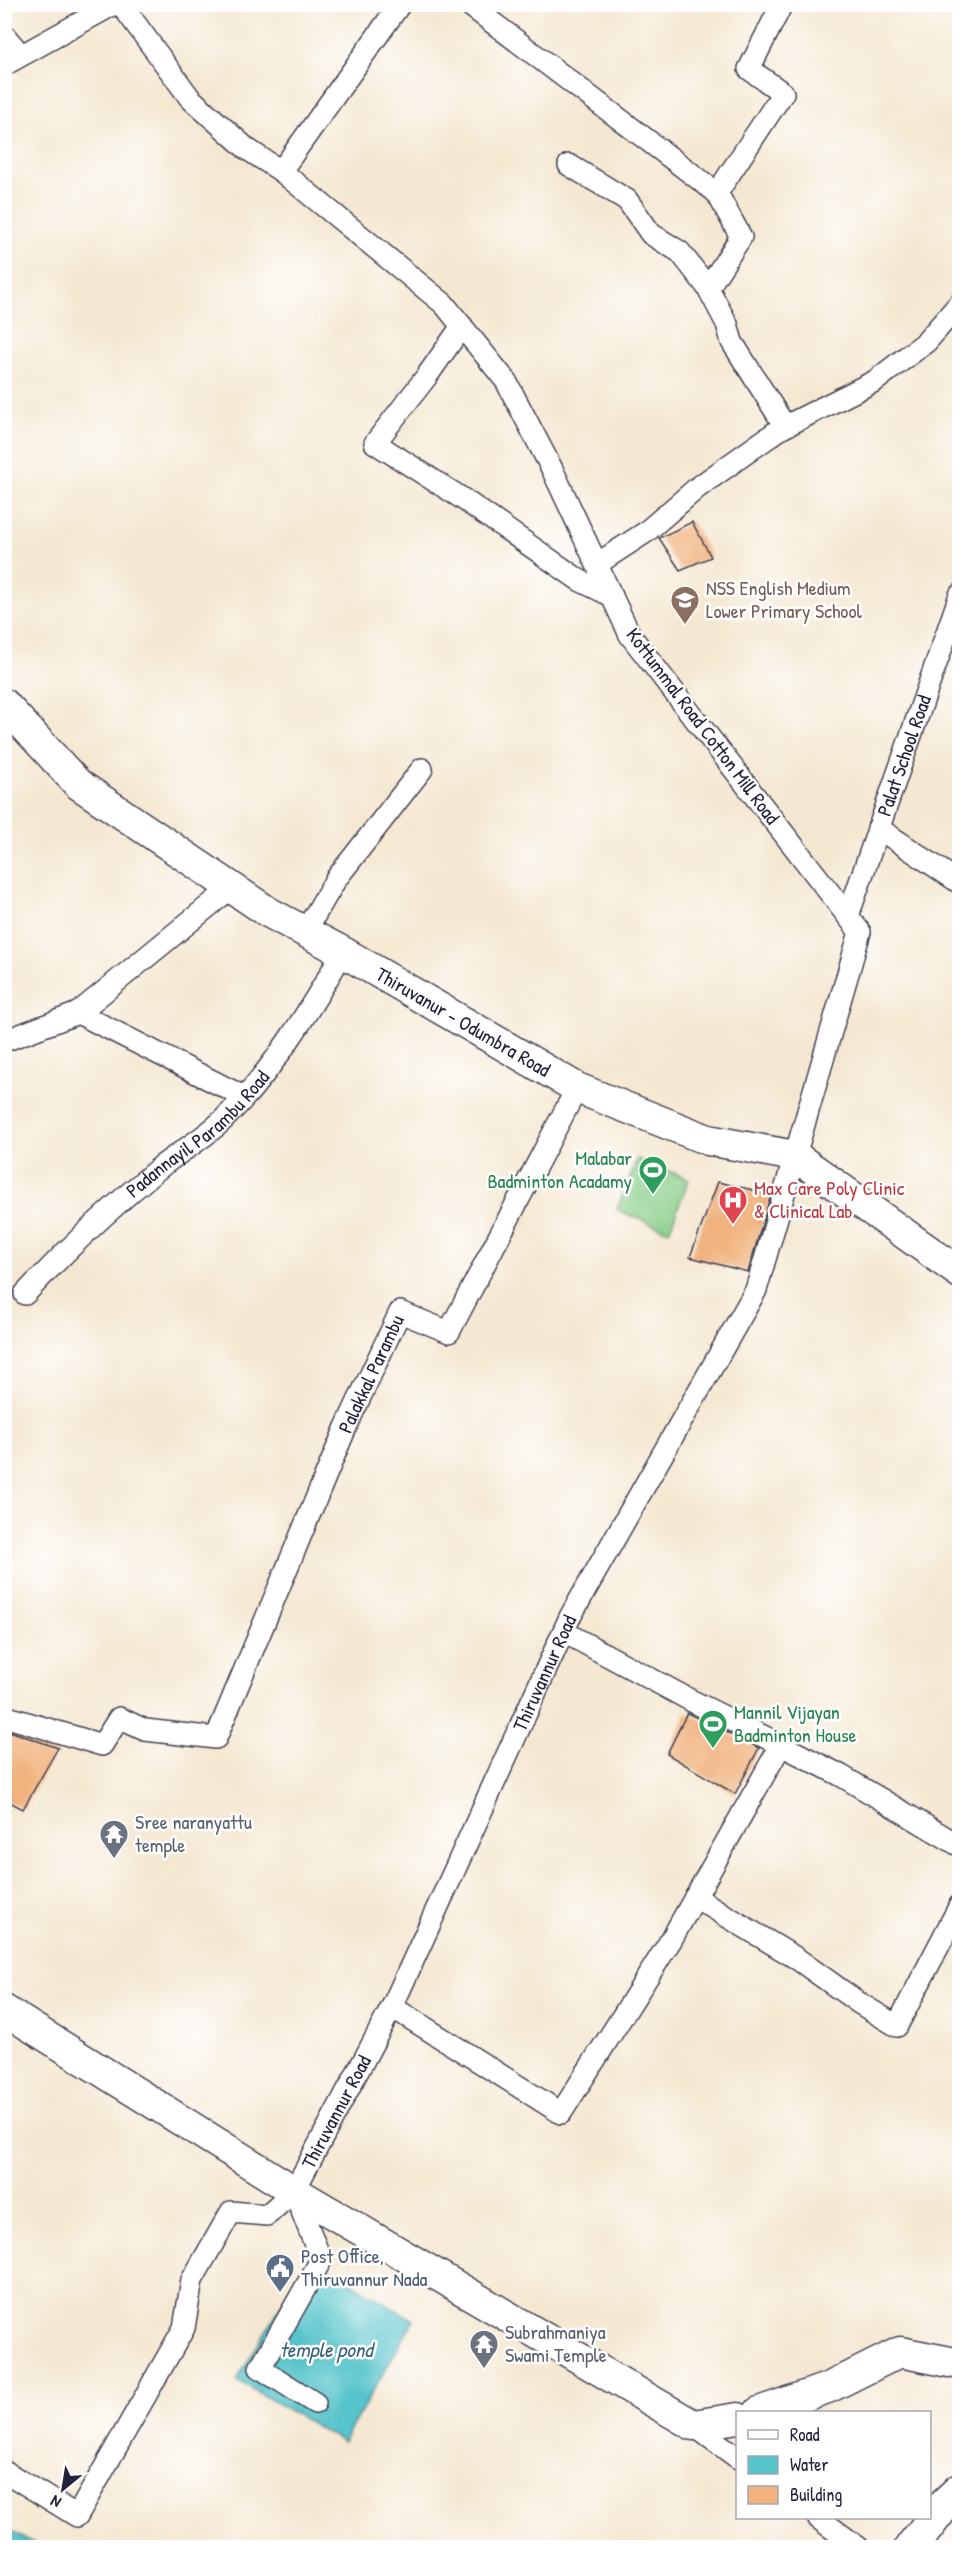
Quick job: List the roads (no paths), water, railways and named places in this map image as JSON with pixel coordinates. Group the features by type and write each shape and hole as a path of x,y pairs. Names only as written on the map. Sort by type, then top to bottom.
{"main road":[{"name":"Thiruvanur - Odumbra Road","path":"4,704 78,784 268,912 343,952 577,1088 708,1140 795,1156 960,1273"},
{"name":"Thiruvannur Road","path":"4,2010 294,2191 693,2425"},
{"path":"762,2411 830,2386 900,2352 960,2364"},
{"path":"693,2425 736,2418"},
{"path":"911,2547 944,2505 960,2490"}],"street":[{"path":"4,35 13,60 114,4"},
{"name":"Kottummal Road Cotton Mill Road","path":"121,4 190,98 247,149 281,171 444,304 506,381 552,469 630,635 860,932 795,1156"},
{"path":"468,4 717,193 741,237 708,288"},
{"path":"717,193 783,93 749,69 782,4"},
{"path":"281,171 400,5"},
{"path":"569,165 627,200 651,234 680,252 708,288 727,324 732,342 781,420 780,429"},
{"path":"597,564 646,532 697,488 780,429 875,381 927,342 960,303"},
{"path":"462,326 375,443 463,499 579,580 612,596"},
{"name":"Palat School Road","path":"848,916 960,595"},
{"path":"305,932 336,879 422,769"},
{"path":"879,828 960,883"},
{"path":"4,1041 78,1013 232,887"},
{"name":"Padannayil Parambu Road","path":"25,1294 77,1239 112,1207 179,1151 222,1121 300,1026 343,952"},
{"path":"78,1013 244,1097"},
{"name":"Palakkal Parambu","path":"4,1716 102,1745 119,1718 145,1730 216,1738 346,1427 400,1312 449,1332 577,1088"},
{"name":"Thiruvannur Road","path":"294,2191 392,2007 573,1611 756,1290 795,1156"},
{"path":"564,1632 690,1700 840,1775 960,1846"},
{"path":"392,2007 561,2113 671,1940 781,1745"},
{"path":"695,1897 796,1958 859,2003 897,2026 960,1905"},
{"path":"4,2471 77,2516 184,2328 192,2280 231,2212 267,2215 294,2191 321,2260 260,2368 315,2403"},
{"path":"693,2425 736,2457"},
{"path":"821,2519 859,2547"}],"water":[{"name":"temple pond","path":"309,2258 414,2320 343,2442 237,2380"},
{"path":"5,2528 40,2547 5,2547"}],"place":[{"name":"NSS English Medium Lower Primary School","path":"685,626"},
{"name":"Malabar Badminton Acadamy","path":"653,1196"},
{"name":"Max Care Poly Clinic & Clinical Lab","path":"733,1226"},
{"name":"Mannil Vijayan Badminton House","path":"713,1750"},
{"name":"Sree naranyattu temple","path":"114,1860"},
{"name":"Post Office, Thiruvannur Nada","path":"280,2294"},
{"name":"Subrahmaniya Swami Temple","path":"484,2370"}]}
